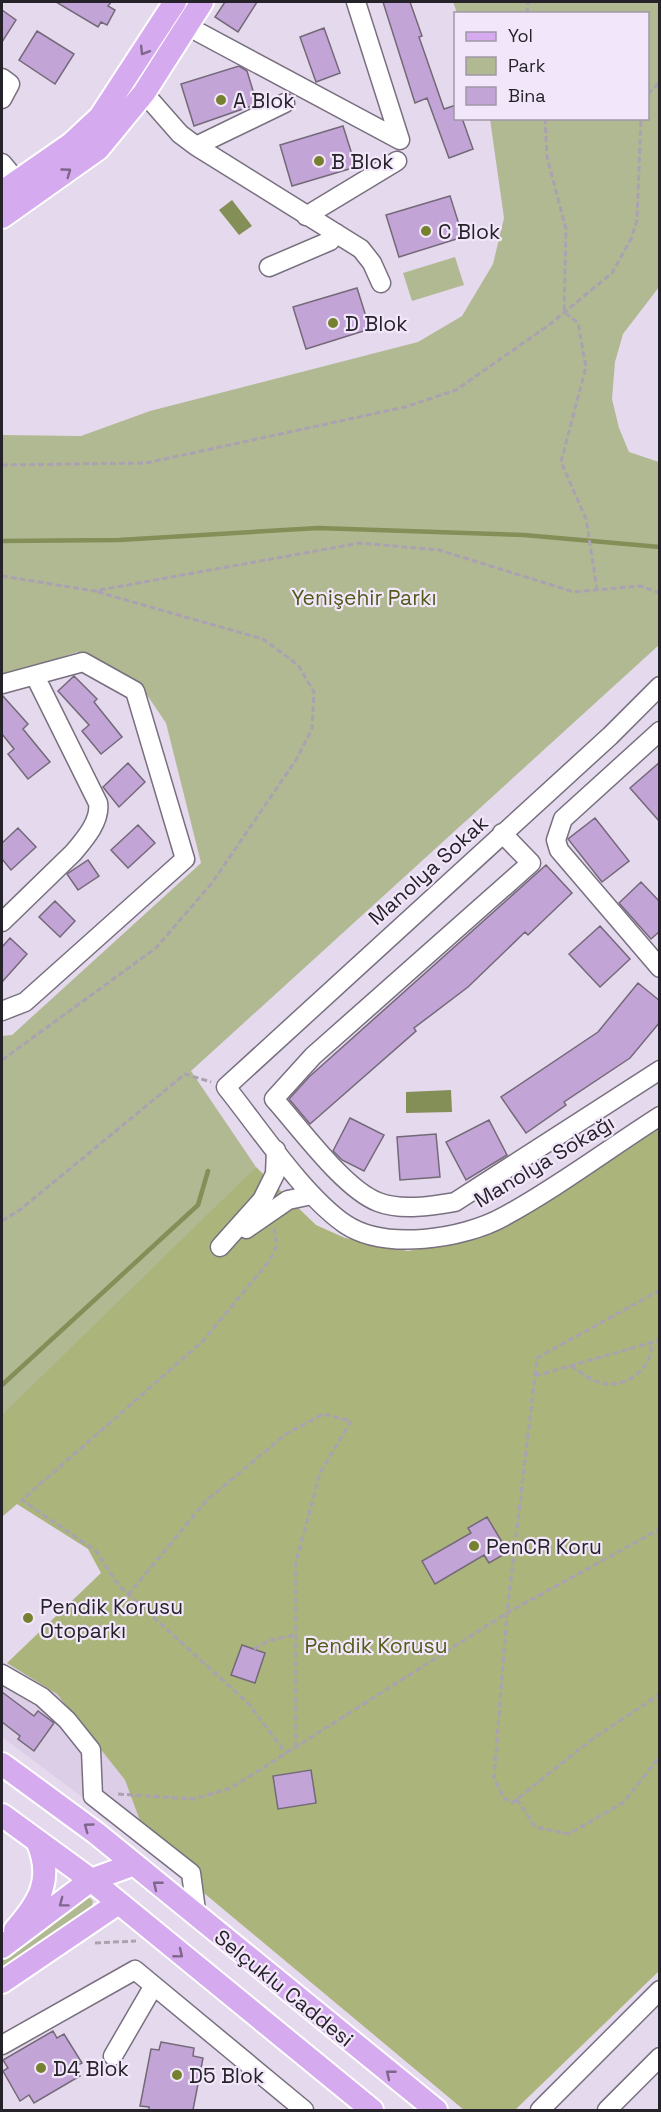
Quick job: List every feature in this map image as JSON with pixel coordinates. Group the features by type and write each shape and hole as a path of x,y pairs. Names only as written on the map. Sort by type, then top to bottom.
{"main road":[{"path":"2,218 16,190 100,117 175,2"},
{"path":"16,190 98,149 144,93 202,2"},
{"name":"Selçuklu Caddesi","path":"2,1764 96,1833 197,1918 436,2110"},
{"name":"Selçuklu Caddesi","path":"2,1815 91,1880 117,1904 372,2110"},
{"path":"2,1946 38,1898 45,1880 45,1861 38,1843"},
{"path":"2,1946 91,1880 132,1865"},
{"path":"2,1982 117,1904 132,1865"}],"street":[{"path":"187,26 400,140 356,2"},
{"path":"2,78 10,84 2,99"},
{"path":"144,93 180,134 196,146 336,233 366,255 381,283"},
{"path":"196,146 285,103"},
{"path":"306,216 397,161"},
{"path":"2,163 16,190"},
{"path":"269,267 330,241 336,233"},
{"path":"2,684 83,662 135,691 185,859 25,1002 2,1011"},
{"path":"2,922 74,853 99,810 98,803 35,676"},
{"name":"Manolya Sokak","path":"226,1087 610,736 660,686"},
{"path":"660,731 563,819 556,840 559,850 660,968"},
{"path":"502,833 531,863 313,1056 274,1099 356,1191 379,1203 430,1206 455,1203 660,1070"},
{"name":"Manolya Sokağı","path":"226,1087 312,1195 347,1225 372,1236 408,1240 468,1231 502,1218 660,1116"},
{"path":"276,1150 275,1174 262,1200 220,1247 288,1200 312,1195"},
{"path":"2,1674 42,1697 67,1720 91,1750 93,1796 190,1873 197,1918"},
{"path":"2,2045 135,1970 304,2110"},
{"path":"113,2056 153,1987"},
{"path":"540,2110 660,1990"},
{"path":"607,2110 660,2057"}],"path":[{"path":"649,93 660,82"},
{"path":"545,120 547,157 566,229 564,312"},
{"path":"2,465 146,463 405,407 456,390 564,312 612,273 631,239 637,220 641,120"},
{"path":"564,312 578,323 586,367 561,462 586,519 597,590"},
{"path":"94,591 360,543 439,550 574,592 640,586 660,593"},
{"path":"2,576 94,591 263,639 298,665 314,692 312,729 296,760 212,883 156,948 2,1060"},
{"path":"2,1221 21,1209 185,1074 226,1087"},
{"path":"274,1226 277,1245 270,1260 203,1341 22,1500 96,1551 119,1586 248,1703 286,1753"},
{"path":"660,1290 537,1358 507,1613 494,1779 504,1798 512,1803 591,1740 660,1694"},
{"path":"535,1376 660,1340"},
{"path":"571,1366 590,1379 610,1385 628,1379 648,1364 652,1352 651,1342"},
{"path":"128,1595 206,1501 286,1434 323,1414 351,1421 320,1473 296,1562 294,1635 296,1747"},
{"path":"93,1796 109,1794 194,1799 231,1788 507,1613 660,1529"},
{"path":"254,1649 268,1641 294,1635"},
{"path":"517,1799 535,1827 569,1834 624,1802 660,1756"}],"shaded area":[{"path":"232,200 252,226 239,235 219,210"},
{"path":"451,1090 452,1112 406,1113 406,1092"},
{"path":"7,1663 57,1694 125,1780 150,1848 2,1737 2,1677"}],"green space":[{"name":"Yenişehir Parkı","path":"453,2 659,2 659,287 623,334 615,362 612,399 619,428 629,452 659,462 659,645 191,1071 256,1167 195,1231 2,1416 2,1036 12,1035 201,863 166,723 143,689 77,652 2,677 2,435 81,436 150,411 418,342 462,316 493,264 504,218 490,120 649,120 649,12 457,12"},
{"path":"455,257 464,285 412,301 403,273"},
{"name":"Pendik Korusu","path":"659,1128 659,1971 515,2110 464,2110 150,1848 125,1780 57,1694 7,1663 101,1573 88,1549 17,1504 2,1517 2,1415 256,1167 316,1225 345,1238 408,1251 481,1238"},
{"path":"88,1896 93,1901 92,1906 2,1969 2,1953"}],"building":[{"path":"56,2 111,2 108,6 115,10 107,25 101,22 98,27"},
{"path":"225,2 257,2 238,32 215,17"},
{"path":"383,2 410,2 422,36 419,37 444,109 454,106 454,120 463,120 473,149 449,158 427,98 415,103"},
{"path":"2,10 16,20 2,42"},
{"path":"324,28 340,73 316,82 300,37"},
{"path":"37,31 74,54 55,84 19,60"},
{"name":"A Blok","path":"239,66 247,71 257,104 194,126 181,84"},
{"name":"B Blok","path":"343,126 356,167 292,186 280,145"},
{"name":"C Blok","path":"450,196 463,237 399,257 386,215"},
{"name":"D Blok","path":"357,288 370,329 306,349 293,307"},
{"path":"74,676 97,699 94,702 122,737 101,754 82,731 89,725 58,691"},
{"path":"2,695 28,724 23,729 50,762 28,779 8,754 14,749 2,734"},
{"path":"660,762 660,822 630,788"},
{"path":"128,763 145,782 119,807 103,787"},
{"path":"595,818 629,861 602,882 568,839"},
{"path":"138,825 155,843 128,868 111,850"},
{"path":"18,828 36,847 11,870 2,859 2,843"},
{"path":"88,860 99,876 78,890 67,874"},
{"path":"546,865 572,893 528,935 525,932 468,987 414,1028 416,1031 310,1124 289,1099 309,1077"},
{"path":"641,882 660,902 660,931 651,939 619,903"},
{"path":"55,901 75,921 60,937 39,917"},
{"path":"600,926 630,959 600,987 569,954"},
{"path":"10,938 27,954 2,982 2,947"},
{"path":"638,983 660,1001 660,1022 630,1058 564,1102 566,1105 526,1133 501,1097 598,1032"},
{"path":"350,1118 384,1135 364,1171 342,1160 333,1151"},
{"path":"489,1120 507,1155 466,1180 446,1142"},
{"path":"436,1134 440,1177 400,1180 397,1137"},
{"path":"487,1517 508,1552 489,1563 484,1555 435,1584 422,1561 471,1533 468,1528"},
{"path":"242,1645 265,1653 255,1683 231,1675"},
{"path":"2,1692 34,1716 38,1711 54,1723 34,1751 18,1739 20,1736 2,1722"},
{"path":"311,1770 316,1803 278,1809 273,1776"},
{"name":"D4 Blok","path":"53,2031 57,2038 64,2034 82,2063 74,2067 80,2076 34,2103 29,2095 20,2101 3,2071 8,2068 3,2060"},
{"name":"D5 Blok","path":"161,2042 194,2048 193,2056 203,2058 193,2110 149,2110 149,2107 140,2106 151,2049 159,2050"}],"waterway":[{"path":"2,541 119,540 318,528 524,535 660,547"},
{"path":"2,1385 198,1205 208,1171"}],"place":[{"name":"A Blok","path":"221,100"},
{"name":"B Blok","path":"319,161"},
{"name":"C Blok","path":"426,231"},
{"name":"D Blok","path":"333,323"},
{"name":"PenCR Koru","path":"474,1546"},
{"name":"Pendik Korusu Otoparkı","path":"28,1618"},
{"name":"D4 Blok","path":"41,2068"},
{"name":"D5 Blok","path":"177,2075"}]}
